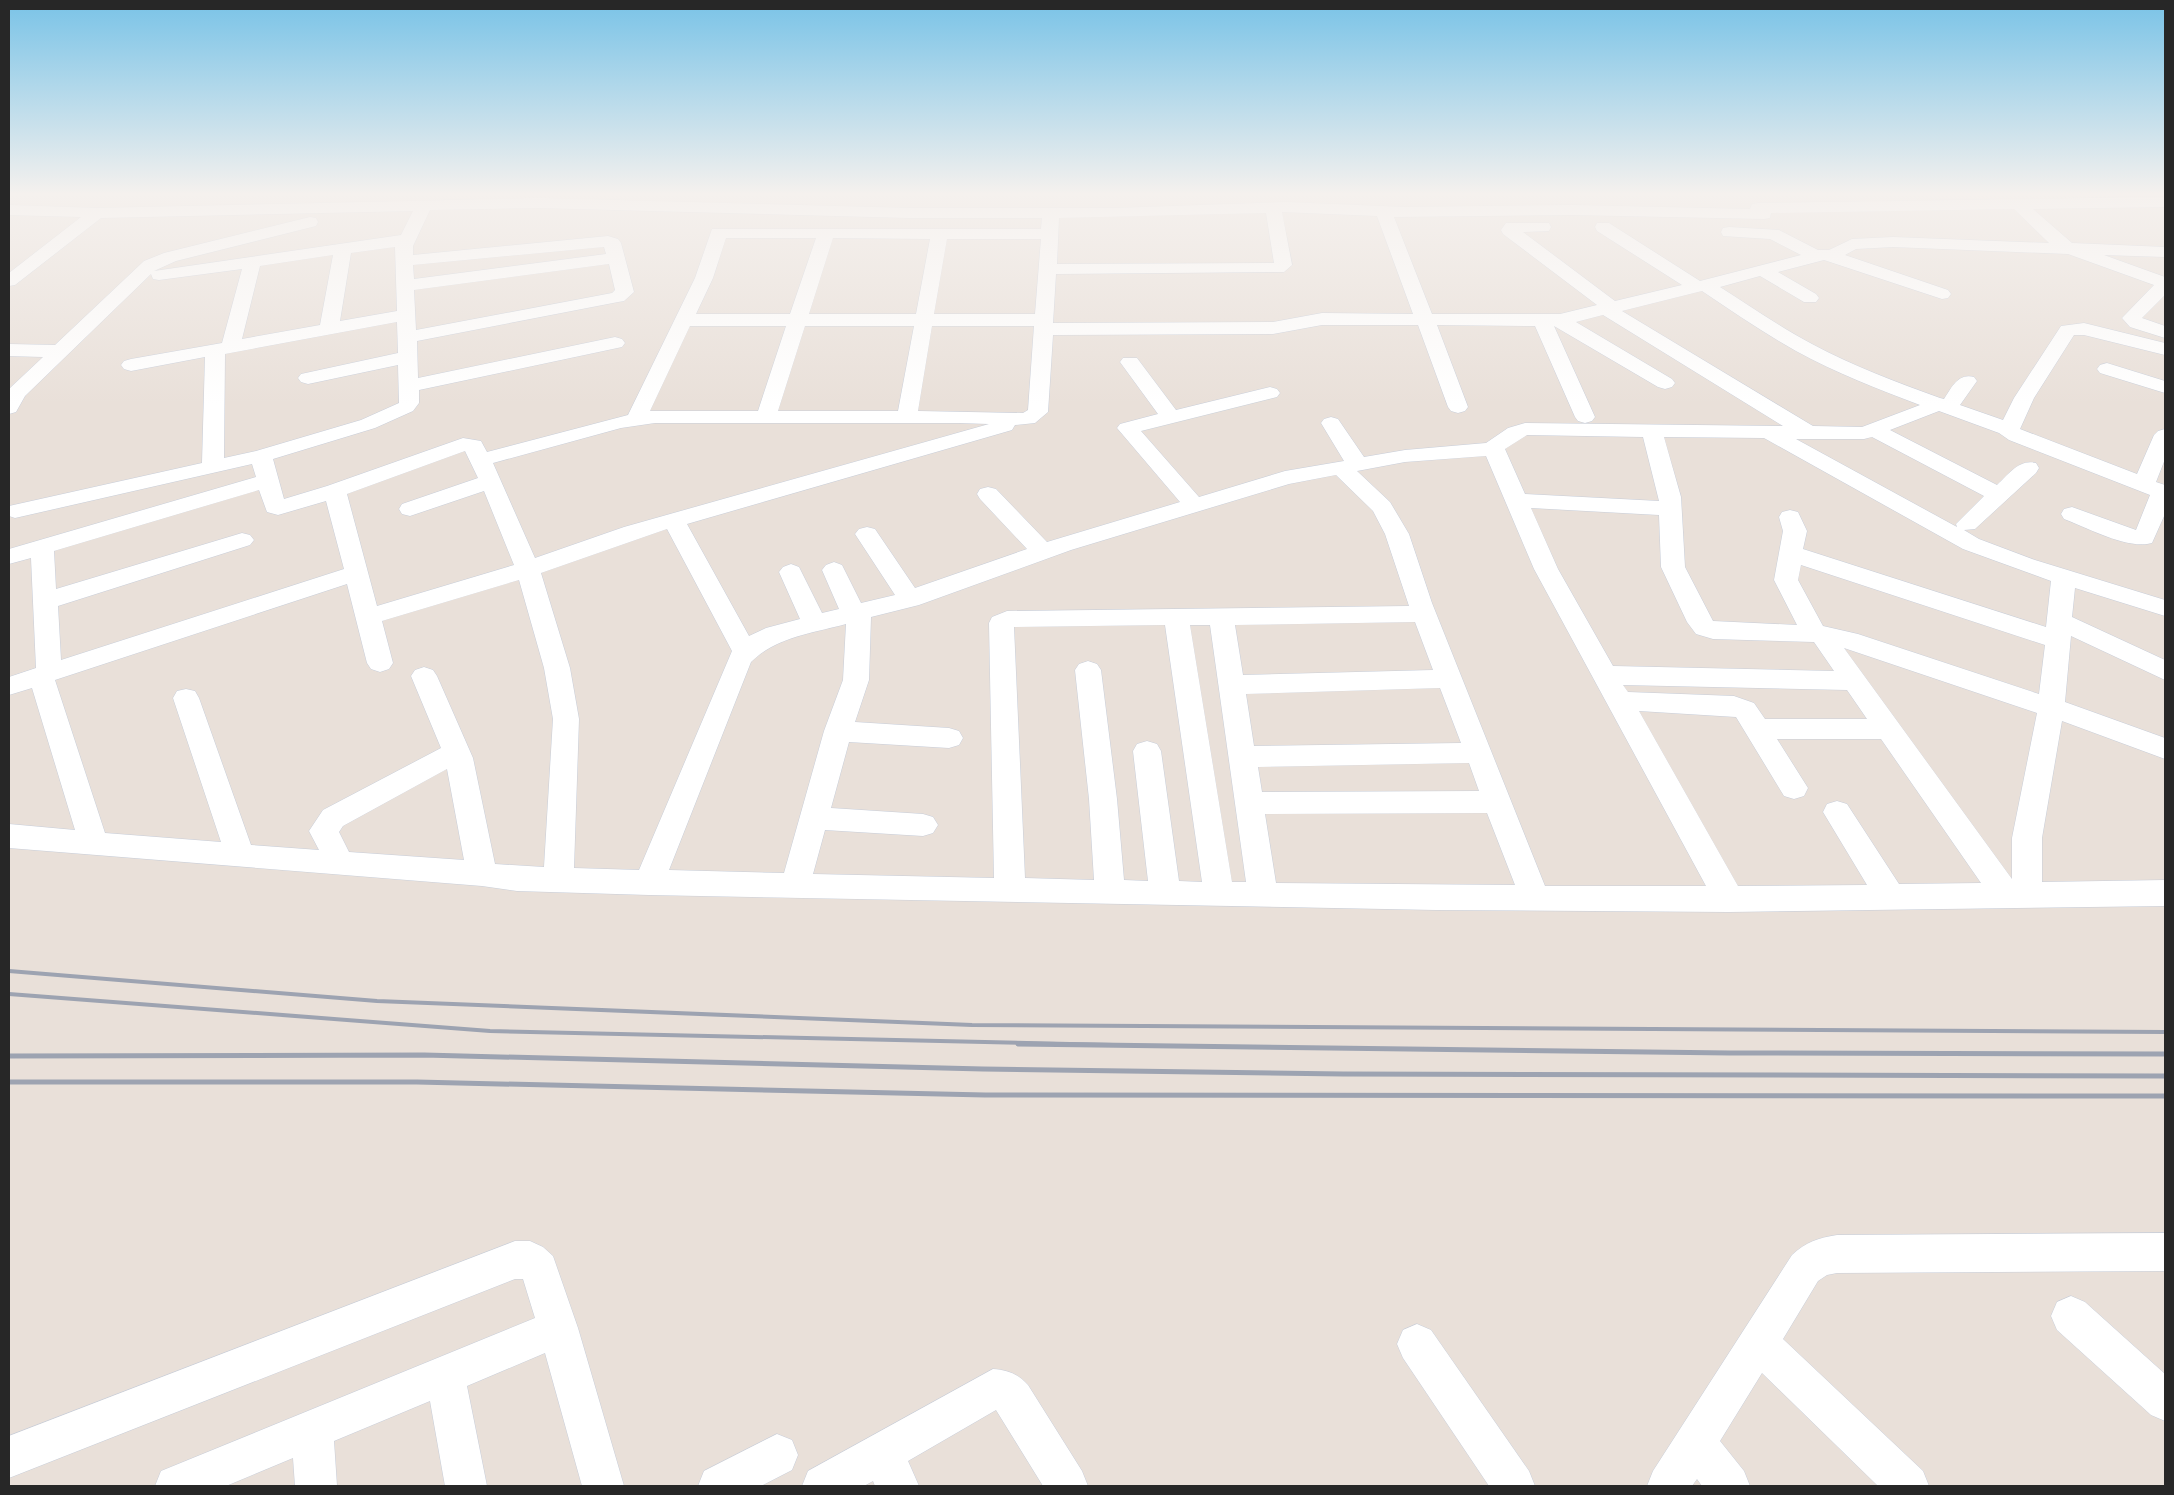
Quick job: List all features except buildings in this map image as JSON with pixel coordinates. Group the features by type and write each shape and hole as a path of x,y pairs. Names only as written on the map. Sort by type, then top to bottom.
{"street":[{"path":"9,281 31,264"},
{"path":"11,398 153,264"},
{"path":"138,278 246,264"},
{"path":"213,466 223,348 252,264"},
{"path":"329,329 341,264"},
{"path":"15,511 261,456 368,424 380,417 400,411 409,403 405,264"},
{"path":"405,286 573,264"},
{"path":"308,378 407,347 618,297 625,292 618,264"},
{"path":"636,419 685,320 709,264"},
{"path":"766,417 800,320 817,264"},
{"path":"907,417 934,264"},
{"path":"368,617 528,569 625,535 1028,419 1038,412 1047,264"},
{"path":"1047,269 1278,268 1283,264"},
{"path":"1404,264 1458,406"},
{"path":"1552,264 1608,308 1809,432"},
{"path":"1664,264 1794,342 1873,380 2009,429 2010,433 2016,436 2157,490"},
{"path":"685,320 923,320 1273,328 1322,319 1425,321 1551,320 1701,286 1784,264"},
{"path":"1858,264 1942,294"},
{"path":"2111,264 2165,284 2131,318 2137,324 2165,332"},
{"path":"1762,270 1810,298"},
{"path":"130,364 406,315"},
{"path":"1551,320 1665,383"},
{"path":"1551,320 1585,417"},
{"path":"2009,429 2024,398 2068,330 2084,329 2165,350"},
{"path":"408,386 615,343"},
{"path":"9,350 59,351"},
{"path":"1130,362 1171,416"},
{"path":"2107,369 2165,386"},
{"path":"649,883 740,658 763,639 775,634 910,599 1044,552 1293,476 1405,456 1494,448 1513,434 1526,429 1852,433 1874,430 1944,406 1967,381"},
{"path":"1194,505 1127,431 1127,428 1270,393"},
{"path":"480,460 636,419 677,416 1028,419"},
{"path":"1330,423 1350,466 1389,518 1424,614 1535,898"},
{"path":"1652,430 1671,509 1671,556 1673,567 1698,622 1705,628 1713,630 1818,634 1849,640 2051,708 2165,749"},
{"path":"1874,430 1998,494"},
{"path":"1769,432 1972,544 2165,608"},
{"path":"2072,514 2140,539 2144,538 2157,490 2165,435"},
{"path":"261,456 275,507 278,508 335,491 463,444 473,446 491,481 528,569 557,668 566,719 558,880"},
{"path":"1494,448 1546,569 1728,898"},
{"path":"1967,524 2028,468"},
{"path":"9,557 268,480"},
{"path":"410,509 491,481"},
{"path":"335,491 380,663"},
{"path":"988,494 1044,552"},
{"path":"1516,500 1671,509"},
{"path":"1790,516 1795,531 1786,580 1818,634 1888,729 2016,895"},
{"path":"674,521 745,652"},
{"path":"866,534 910,599"},
{"path":"45,601 242,540"},
{"path":"42,548 45,601 45,675 94,843"},
{"path":"1790,553 2059,631 2165,671"},
{"path":"795,886 838,731 856,680 856,613 834,570"},
{"path":"791,572 815,624"},
{"path":"9,686 357,573"},
{"path":"2016,895 2051,708 2064,576"},
{"path":"1010,891 1001,622 1007,619 1424,614"},
{"path":"1221,616 1263,895"},
{"path":"1176,617 1219,894"},
{"path":"1088,670 1103,799 1110,892"},
{"path":"1605,675 1854,681"},
{"path":"424,676 462,768 482,874"},
{"path":"1232,685 1450,679"},
{"path":"186,698 240,856"},
{"path":"1619,702 1734,706 1745,710 1794,788"},
{"path":"1758,729 1888,729"},
{"path":"838,731 949,738"},
{"path":"1147,751 1165,893"},
{"path":"340,863 324,831 333,818 456,752"},
{"path":"1242,757 1478,753"},
{"path":"1249,803 1498,802"},
{"path":"1837,812 1891,897"},
{"path":"813,818 923,825"},
{"path":"9,836 482,874 517,879 649,883 1010,891 1535,898 1891,897 2165,893"},
{"path":"1668,1486 1805,1268 1818,1258 1837,1254 2165,1252"},
{"path":"9,1457 515,1260 530,1260 540,1269 604,1486"},
{"path":"2070,1316 2165,1401"},
{"path":"176,1486 558,1328"},
{"path":"1759,1343 1908,1486"},
{"path":"1417,1344 1514,1486"},
{"path":"445,1375 466,1486"},
{"path":"823,1486 890,1470 993,1389 1006,1390 1014,1399 1067,1486"},
{"path":"312,1430 316,1486"},
{"path":"1695,1443 1729,1486"},
{"path":"719,1486 777,1455"}],"railway":[{"path":"9,971 377,1001 972,1025 2165,1032"},
{"path":"9,994 490,1031 1113,1045"},
{"path":"1018,1044 1730,1053 2165,1054"},
{"path":"9,1056 424,1055 983,1069 1343,1074 2165,1076"},
{"path":"9,1082 417,1082 985,1095 2165,1096"}]}
